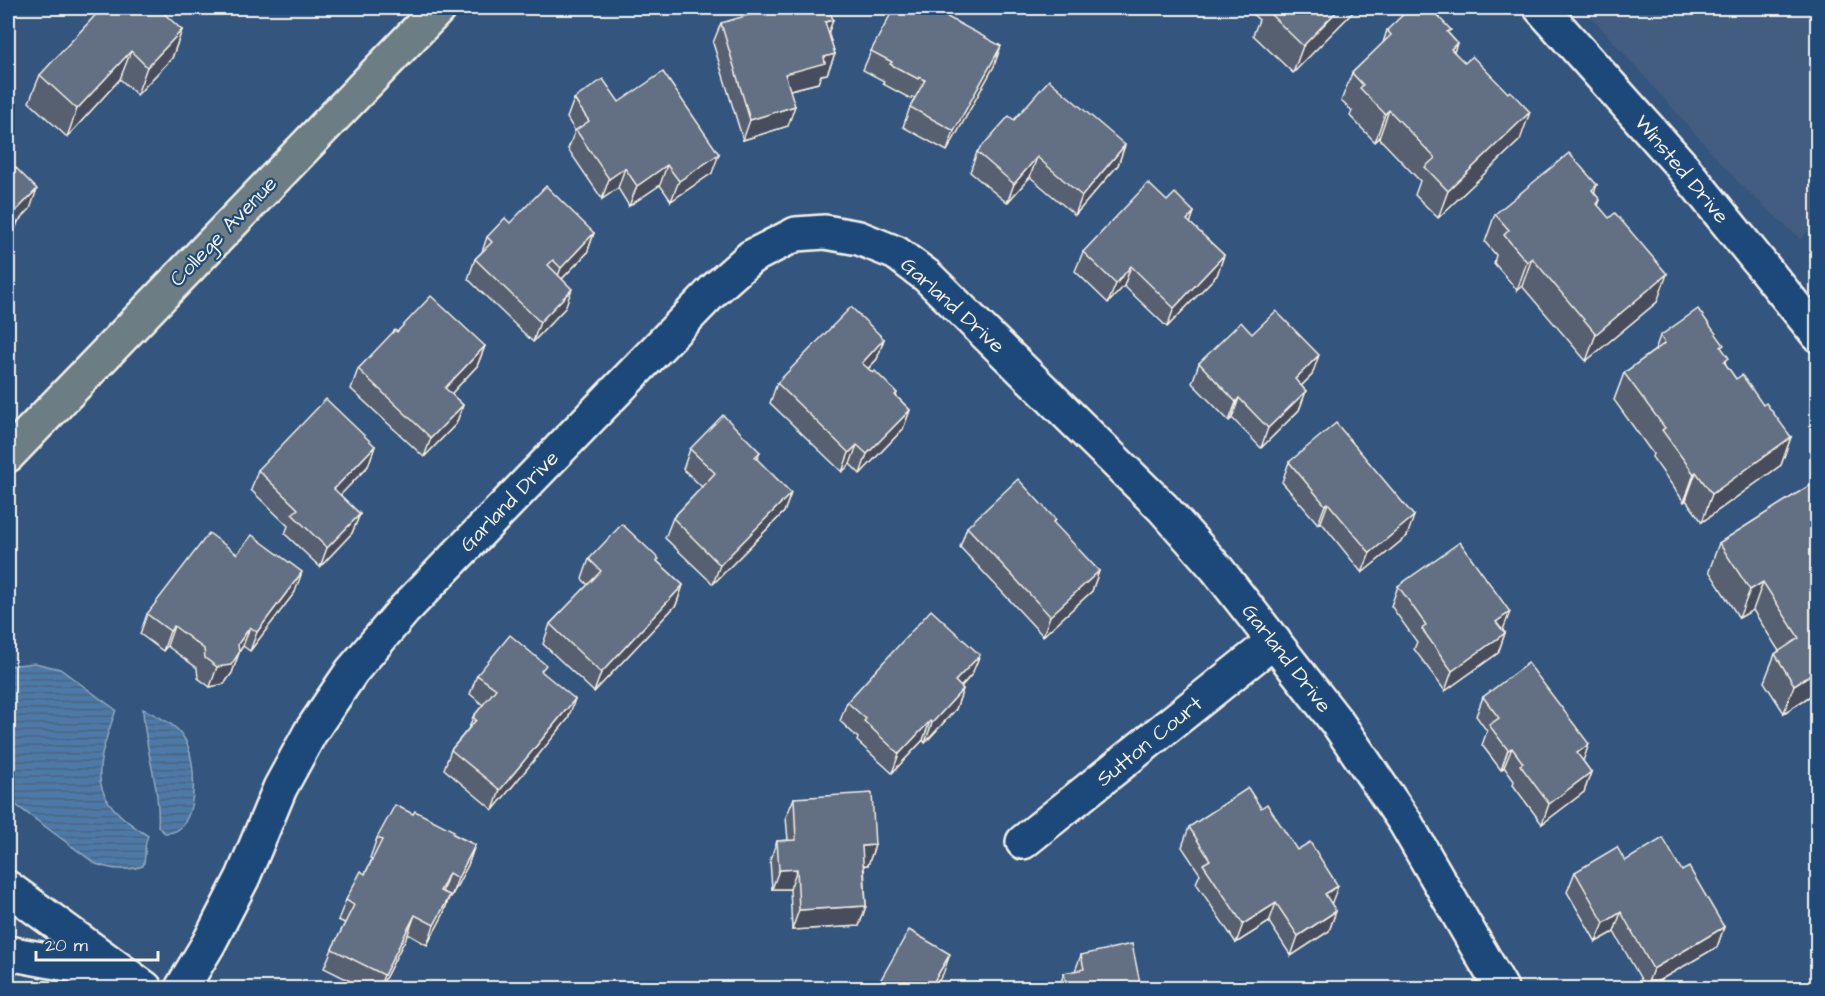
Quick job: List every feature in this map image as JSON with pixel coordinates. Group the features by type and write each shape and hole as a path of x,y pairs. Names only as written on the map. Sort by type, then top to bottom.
{"main road":[{"name":"College Avenue","path":"8,455 439,8"}],"street":[{"name":"Winsted Drive","path":"1541,8 1680,164 1818,335"},
{"name":"Garland Drive","path":"182,988 209,943 243,877 280,788 310,733 352,671 404,610 714,290 751,257 796,234 825,232 860,238 896,253 927,276 1163,508 1217,569 1339,725 1405,822 1501,988"},
{"name":"Sutton Court","path":"1023,842 1274,641"},
{"path":"8,888 145,988"},
{"path":"8,952 73,965 127,988"}],"shaded area":[{"path":"1583,8 1817,8 1817,220 1801,240 1742,186"},
{"path":"35,663 60,669 116,710 103,751 100,782 105,796 114,809 148,836 143,866 119,869 96,864 8,799 8,666"},
{"path":"143,709 166,721 181,733 189,748 193,794 185,822 176,831 165,833 158,827 157,797"}],"building":[{"path":"102,8 158,8 182,30 147,67 131,51 77,109 40,75"},
{"path":"773,8 829,8 833,20 825,22 835,54 824,57 825,63 785,74 795,106 750,120 721,23"},
{"path":"894,8 931,8 1001,46 954,131 910,107 925,80 919,77 918,79 890,64 892,62 871,51"},
{"path":"1264,8 1340,8 1303,46"},
{"path":"1410,8 1430,8 1451,30 1447,32 1457,43 1451,49 1465,63 1472,56 1530,112 1448,191 1425,167 1435,158 1389,110 1385,114 1360,88 1363,85 1352,73 1391,35 1387,30"},
{"path":"663,72 719,154 679,181 667,165 637,186 625,168 609,179 576,130 589,121 574,99 603,79 619,102"},
{"path":"1049,80 1125,145 1082,196 1037,157 1014,184 977,152 1009,116 1014,120"},
{"path":"1569,153 1597,185 1592,190 1600,200 1597,204 1609,218 1615,213 1667,274 1596,334 1532,258 1527,262 1504,235 1509,230 1495,214"},
{"path":"8,160 37,189 11,216 18,222 8,232"},
{"path":"1148,183 1167,201 1175,193 1194,212 1187,220 1224,255 1174,308 1131,266 1116,284 1083,252"},
{"path":"546,186 594,233 561,268 553,260 548,265 572,289 540,322 475,259 492,242 487,237 505,218 510,223"},
{"path":"431,296 485,346 445,388 463,405 431,438 358,369"},
{"path":"851,307 884,339 862,363 873,373 875,371 910,410 867,454 857,445 849,453 777,383"},
{"path":"1698,309 1724,345 1721,347 1729,358 1724,362 1736,379 1742,375 1763,405 1766,403 1791,437 1712,494 1696,472 1694,474 1662,430 1665,428 1624,373 1665,343 1660,336"},
{"path":"1276,311 1319,355 1295,379 1306,391 1268,428 1239,398 1236,402 1199,363 1241,322 1252,334"},
{"path":"326,399 375,446 334,489 360,514 327,548 292,514 298,509 258,470"},
{"path":"723,415 760,452 755,457 791,493 720,565 673,518 715,473 690,449"},
{"path":"1336,423 1414,516 1370,553 1328,503 1325,505 1289,462"},
{"path":"1018,479 1056,520 1053,522 1099,571 1050,616 967,527"},
{"path":"1818,480 1818,670 1794,685 1775,654 1799,638 1763,582 1750,590 1719,543"},
{"path":"622,524 683,585 601,673 550,624 601,571 589,559"},
{"path":"209,533 237,554 252,535 302,572 257,632 250,627 238,644 239,653 231,665 217,667 205,658 204,649 174,626 170,631 147,614"},
{"path":"1460,542 1510,612 1496,622 1505,633 1452,671 1422,629 1426,625 1398,586"},
{"path":"931,610 980,655 955,681 963,689 899,754 847,702"},
{"path":"510,635 546,665 541,671 575,699 500,790 451,750 476,720 473,717 496,689 477,675"},
{"path":"1528,663 1589,744 1577,753 1591,772 1549,804 1520,765 1523,763 1512,748 1508,750 1489,725 1499,718 1483,697"},
{"path":"1248,788 1261,808 1267,804 1297,850 1310,842 1338,886 1325,894 1336,911 1298,936 1276,903 1243,924 1203,864 1210,860 1189,827"},
{"path":"872,793 875,845 862,846 866,906 799,910 797,869 779,870 777,841 796,840 794,798"},
{"path":"395,805 413,814 415,811 454,831 453,834 475,845 458,878 449,873 440,891 450,895 434,925 415,915 384,975 332,949 354,905 346,900 361,871 365,874 382,840 377,838"},
{"path":"1663,838 1682,871 1689,867 1724,927 1653,969 1621,912 1604,923 1575,872 1617,847 1625,861"},
{"path":"909,930 950,954 930,988 876,988"},
{"path":"1132,944 1141,988 1067,988 1064,973 1084,969 1081,955"}]}
